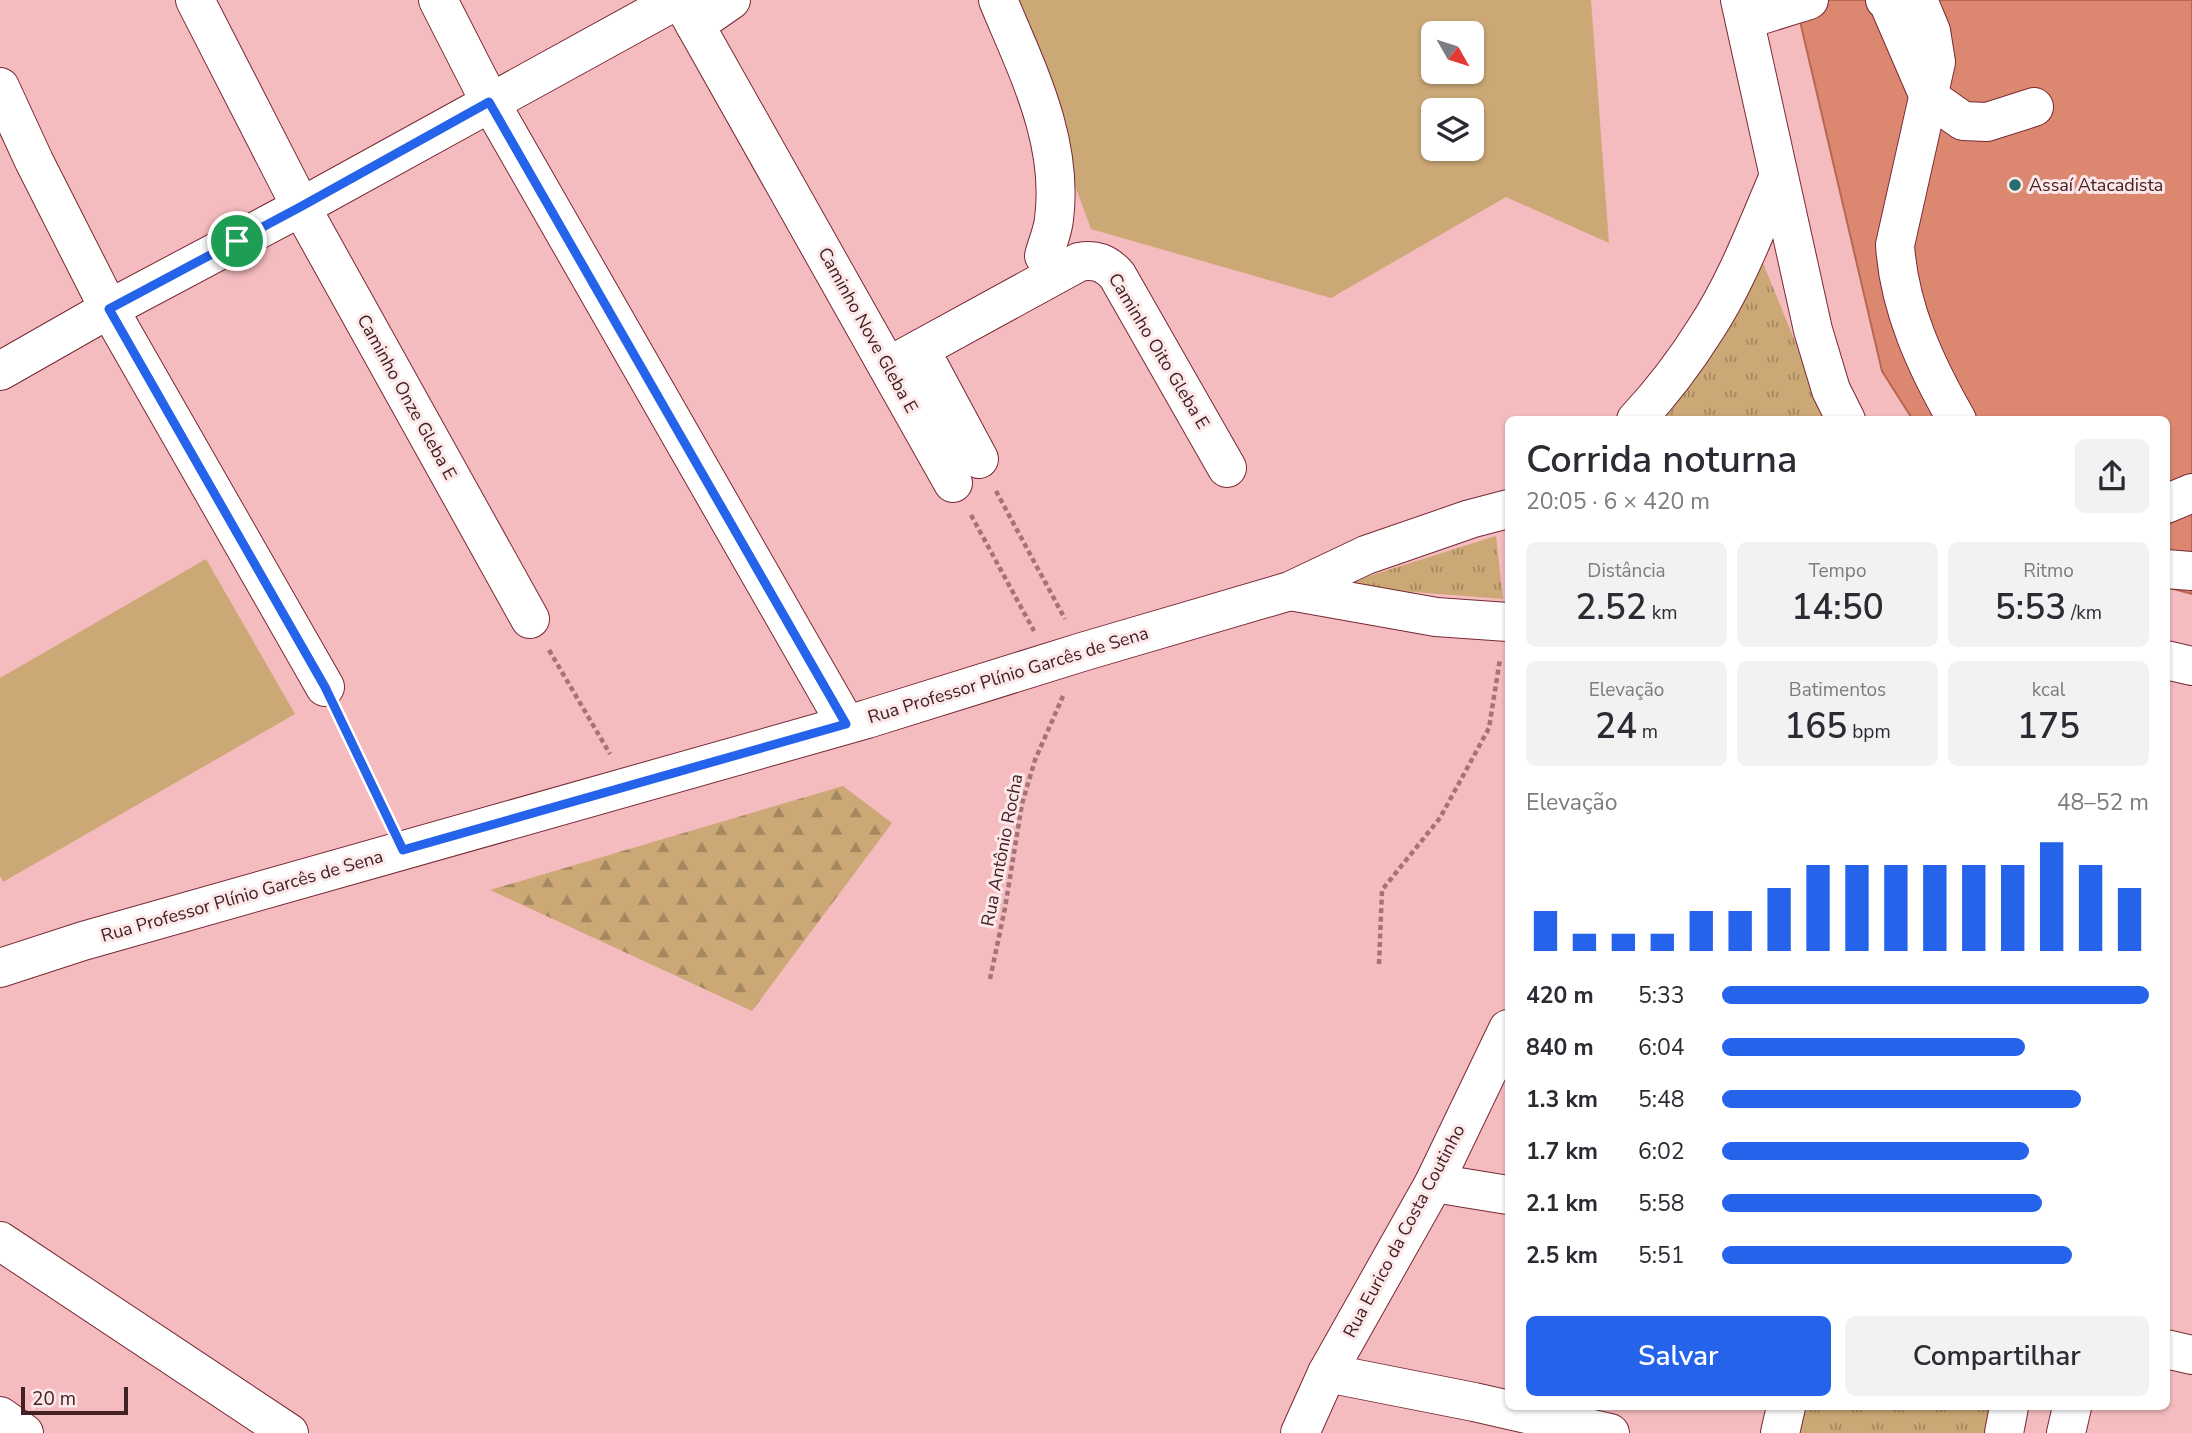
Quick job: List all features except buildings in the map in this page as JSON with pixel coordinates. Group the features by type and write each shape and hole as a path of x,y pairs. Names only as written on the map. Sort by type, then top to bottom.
{"street":[{"name":"Caminho Onze Gleba E","path":"195,0 302,206 530,619"},
{"path":"438,0 489,102 846,724"},
{"path":"0,371 489,102 684,8 731,0"},
{"path":"998,0 1044,110 1052,149 1056,188 1054,221 1044,256"},
{"path":"1809,0 1742,10 1813,330 1831,390 1844,416"},
{"path":"1885,0 1902,32 1929,97 1963,121 1987,122 2034,107"},
{"path":"1918,0 1931,31 1936,62 1895,245 1896,262 1913,334 1955,416"},
{"name":"Caminho Nove Gleba E","path":"684,8 905,357 966,471"},
{"path":"0,87 109,309 325,687"},
{"path":"1640,416 1664,388 1707,328 1739,267 1778,178"},
{"name":"Caminho Oito Gleba E","path":"905,357 1079,262 1098,262 1108,266 1117,275 1227,468"},
{"path":"2170,501 2192,493"},
{"name":"Rua Professor Plínio Garcês de Sena","path":"0,968 83,941 846,724 1290,591 1366,555 1505,510"},
{"path":"2170,569 2192,571"},
{"name":"Rua Professor Plínio Garcês de Sena","path":"1290,591 1436,617 1499,622"},
{"path":"2170,661 2192,666"},
{"name":"Rua Eurico da Costa Coutinho","path":"1300,1433 1327,1373 1434,1183 1505,1035"},
{"path":"1434,1183 1505,1195"},
{"path":"0,1241 289,1433"},
{"path":"2170,1350 2192,1355"},
{"path":"1327,1373 1474,1402 1561,1427 1610,1433"},
{"path":"1780,1433 1785,1410"},
{"path":"2004,1433 2008,1410"},
{"path":"2066,1433 2071,1410"},
{"path":"0,1416 24,1433"}],"path":[{"path":"966,471 1067,657"},
{"path":"966,471 1067,657"},
{"path":"530,619 630,787"},
{"path":"1379,964 1382,890 1440,818 1489,728 1500,660 1499,622"},
{"name":"Rua Antônio Rocha","path":"990,979 1022,804 1067,657"},
{"path":"325,687 403,850"}],"green space":[{"path":"1006,0 1591,0 1609,243 1506,197 1331,298 1091,229"},
{"path":"1761,258 1825,416 1661,416"},
{"path":"1496,536 1503,599 1337,586"},
{"path":"206,559 295,714 3,882 0,876 0,678"},
{"path":"843,786 892,823 752,1011 490,890"},
{"path":"1789,1410 2008,1410 2003,1433 1784,1433"}],"place":[{"name":"Assaí Atacadista","path":"2015,185"}],"route":[{"path":"489,102 846,724 403,850 325,687 109,309 237,241 489,102"}]}
